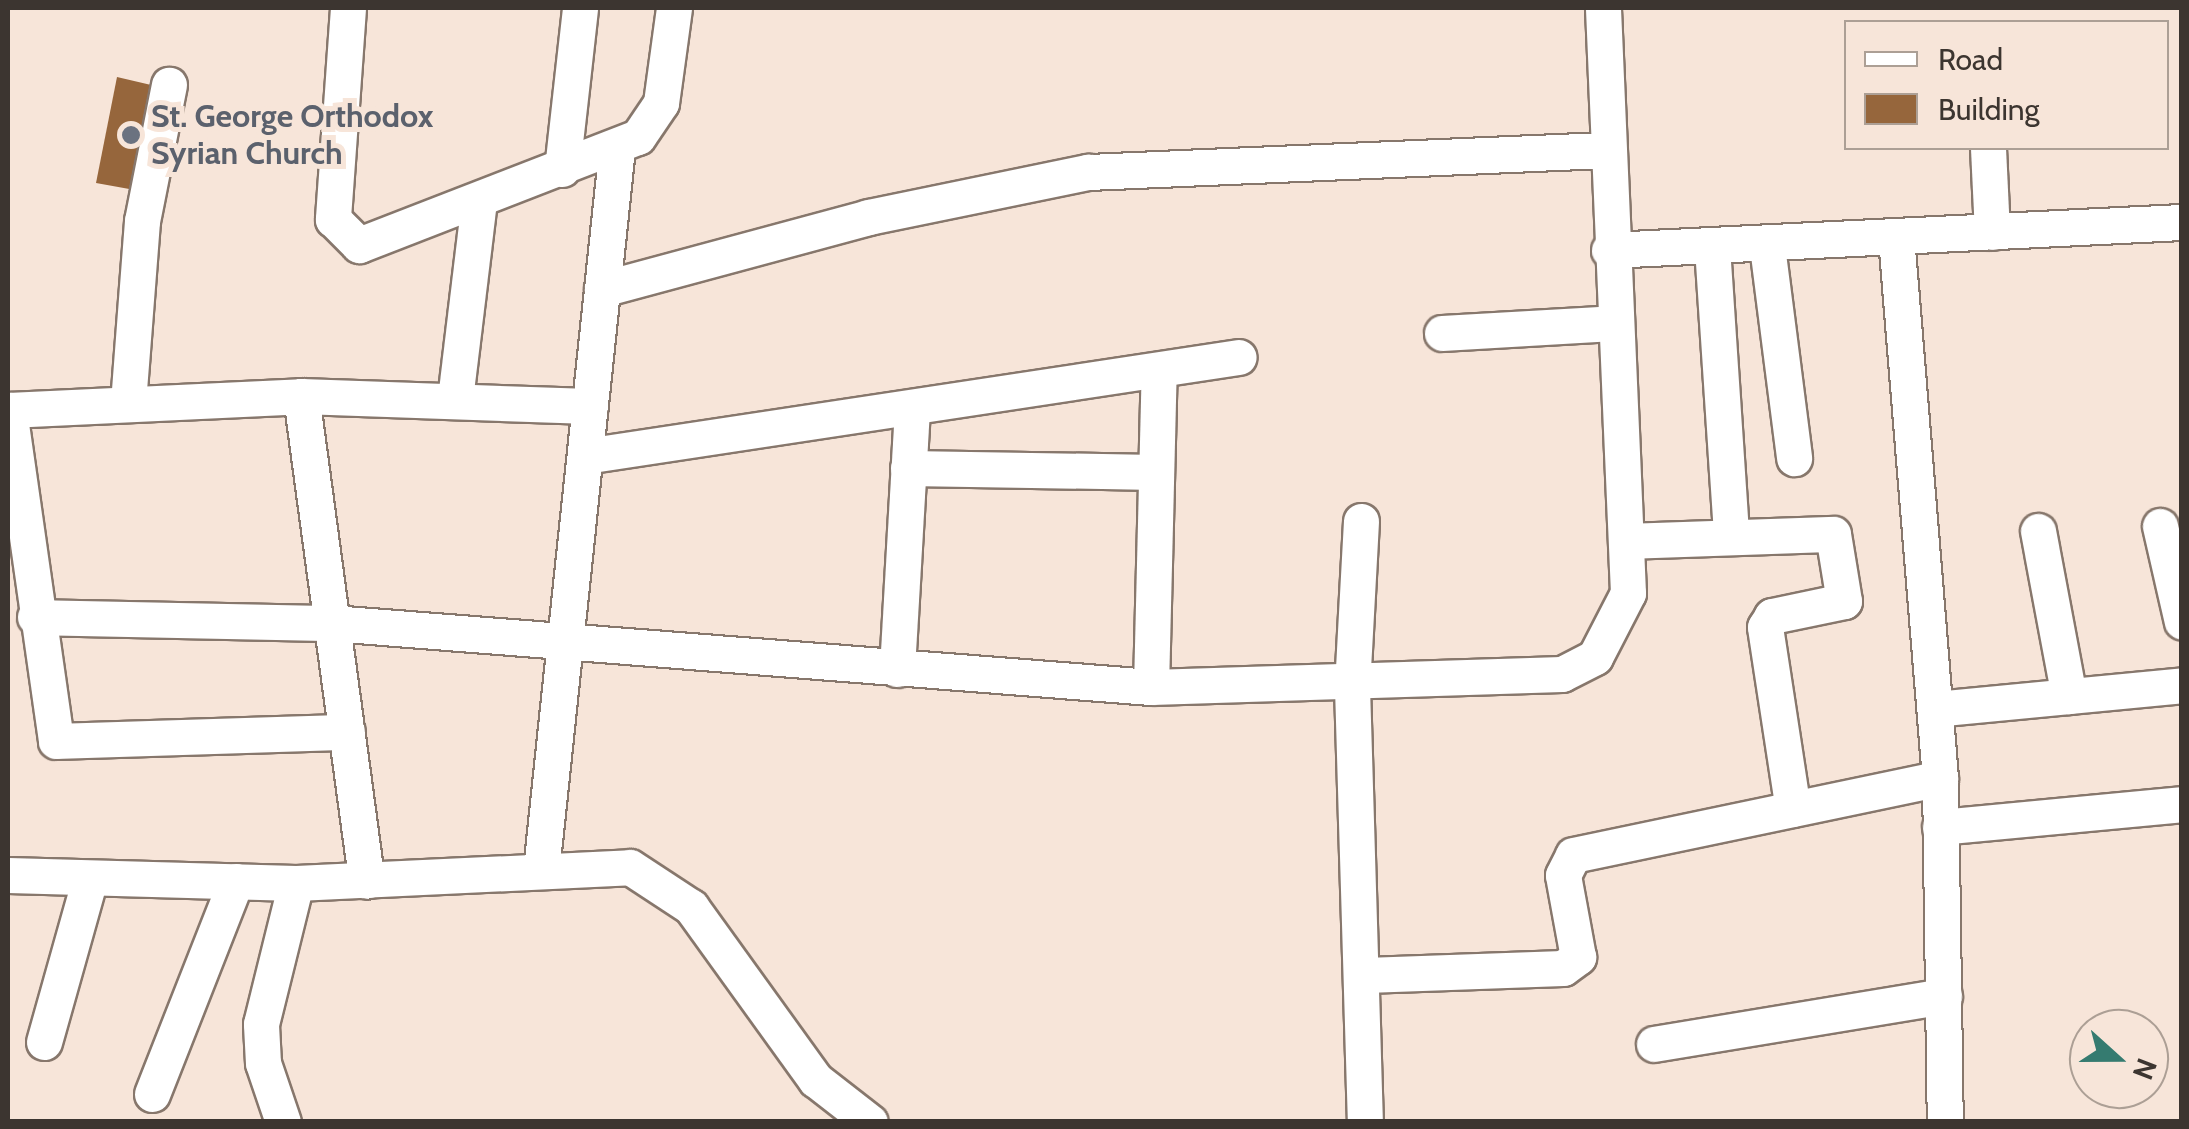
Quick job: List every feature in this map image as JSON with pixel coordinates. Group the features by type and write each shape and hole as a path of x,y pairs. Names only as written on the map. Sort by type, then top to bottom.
{"street":[{"path":"348,8 333,219 342,237 359,246 617,147 656,120 674,8"},
{"path":"562,169 580,8"},
{"path":"35,616 332,624 565,647 1151,687 1352,687 1527,679 1595,657 1628,593 1609,250 1604,8"},
{"path":"128,402 142,220 169,84"},
{"path":"542,870 617,147"},
{"path":"602,289 868,217 1088,172 1605,150"},
{"path":"1988,150 1992,232"},
{"path":"455,398 479,200"},
{"path":"1609,250 1767,246 2182,222"},
{"path":"1896,238 1940,778 1945,1122"},
{"path":"1767,246 1794,458"},
{"path":"1712,247 1732,536"},
{"path":"1442,333 1613,323"},
{"path":"585,456 1239,357"},
{"path":"1151,687 1159,370"},
{"path":"300,396 367,881"},
{"path":"347,732 56,741 8,410 300,396 455,398 590,406"},
{"path":"897,669 912,407"},
{"path":"908,468 1156,472"},
{"path":"1361,521 1352,687 1364,976 1364,1122"},
{"path":"2160,526 2182,622"},
{"path":"2038,530 2069,696"},
{"path":"1628,541 1833,534 1846,586 1844,602 1772,616 1765,628 1793,809"},
{"path":"1936,708 2182,685"},
{"path":"1364,976 1574,964 1566,860 1940,778"},
{"path":"1940,827 2182,804"},
{"path":"8,876 296,883 630,867 663,881 816,1080 870,1122"},
{"path":"44,1042 90,878"},
{"path":"152,1094 236,881"},
{"path":"283,1122 262,1063 261,1024 296,883"},
{"path":"1654,1044 1944,996"}],"building":[{"name":"St. George Orthodox Syrian Church","path":"117,77 164,88 146,192 96,183"}],"place":[{"name":"St. George Orthodox Syrian Church","path":"131,135"}]}
